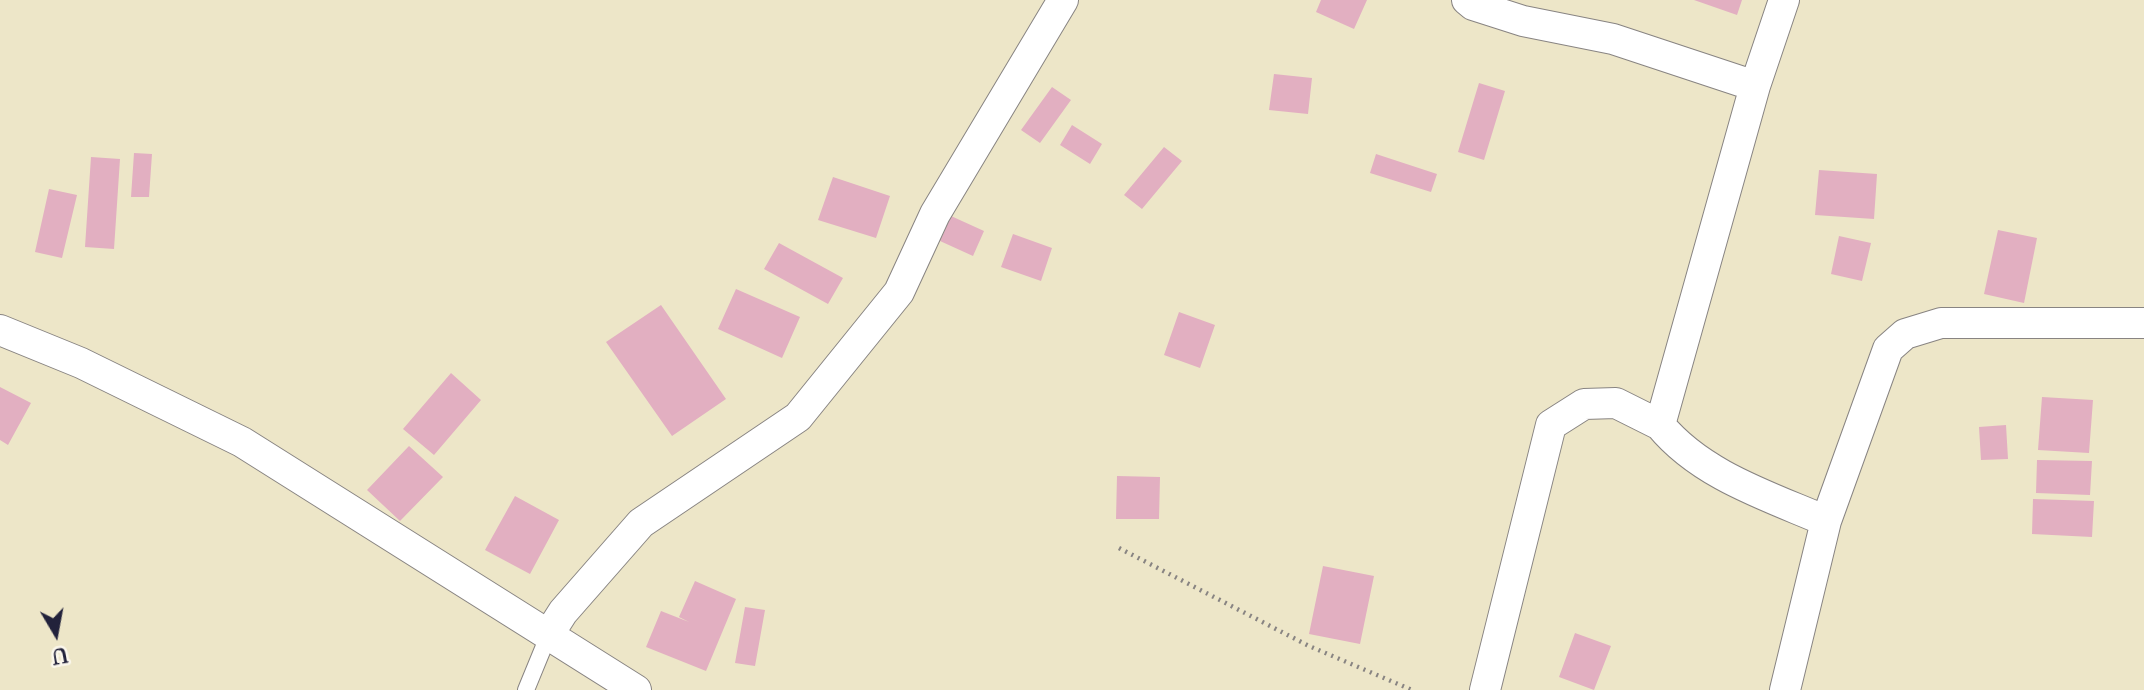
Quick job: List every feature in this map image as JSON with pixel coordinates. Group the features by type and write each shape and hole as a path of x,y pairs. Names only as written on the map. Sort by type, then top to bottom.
{"street":[{"path":"549,634 563,612 641,523 798,417 899,292 941,203 1063,0"},
{"path":"1467,0 1473,5 1523,21 1613,39 1755,86"},
{"path":"1660,425 1755,86 1784,0"},
{"path":"1785,690 1826,521 1888,349 1905,334 1941,323 2144,323"},
{"path":"0,330 81,363 242,442 636,690"},
{"path":"1485,690 1551,425 1584,404 1616,403 1660,425 1673,440 1711,470 1826,521"}],"lane":[{"path":"526,690 549,634"}],"path":[{"path":"1119,548 1308,646 1412,690"}],"building":[{"path":"1321,0 1367,0 1354,29 1316,12"},
{"path":"1694,0 1742,0 1737,15"},
{"path":"1274,74 1312,78 1308,114 1269,110"},
{"path":"1479,83 1505,91 1484,160 1458,152"},
{"path":"1052,87 1071,100 1040,143 1021,130"},
{"path":"1072,125 1102,144 1090,164 1060,145"},
{"path":"1164,147 1182,161 1142,209 1124,195"},
{"path":"134,153 152,154 149,197 131,197"},
{"path":"1376,154 1437,174 1431,192 1370,173"},
{"path":"91,157 120,159 114,249 85,247"},
{"path":"1819,170 1877,174 1874,219 1815,215"},
{"path":"833,177 890,196 876,238 818,220"},
{"path":"49,189 77,195 62,258 35,252"},
{"path":"951,216 984,231 973,256 940,241"},
{"path":"1998,230 2037,238 2024,303 1984,294"},
{"path":"1013,234 1052,248 1041,281 1001,267"},
{"path":"1839,236 1871,243 1862,281 1831,274"},
{"path":"779,243 843,278 828,304 764,269"},
{"path":"736,289 800,317 782,358 718,329"},
{"path":"661,305 726,399 672,436 606,342"},
{"path":"1179,312 1215,325 1200,368 1164,355"},
{"path":"451,373 481,400 434,455 403,429"},
{"path":"0,387 31,403 8,445 0,440"},
{"path":"2042,397 2093,400 2089,453 2038,450"},
{"path":"2006,425 2008,459 1981,460 1979,427"},
{"path":"409,446 443,477 400,521 367,490"},
{"path":"2037,460 2092,461 2090,495 2036,493"},
{"path":"1117,476 1160,477 1159,519 1116,519"},
{"path":"515,496 559,520 530,574 485,550"},
{"path":"2033,499 2094,501 2092,537 2032,534"},
{"path":"1323,566 1374,576 1360,644 1309,634"},
{"path":"695,581 736,599 706,671 646,647 661,611 689,622 679,617"},
{"path":"745,607 765,610 755,666 735,663"},
{"path":"1575,633 1611,646 1594,690 1559,677"}]}
